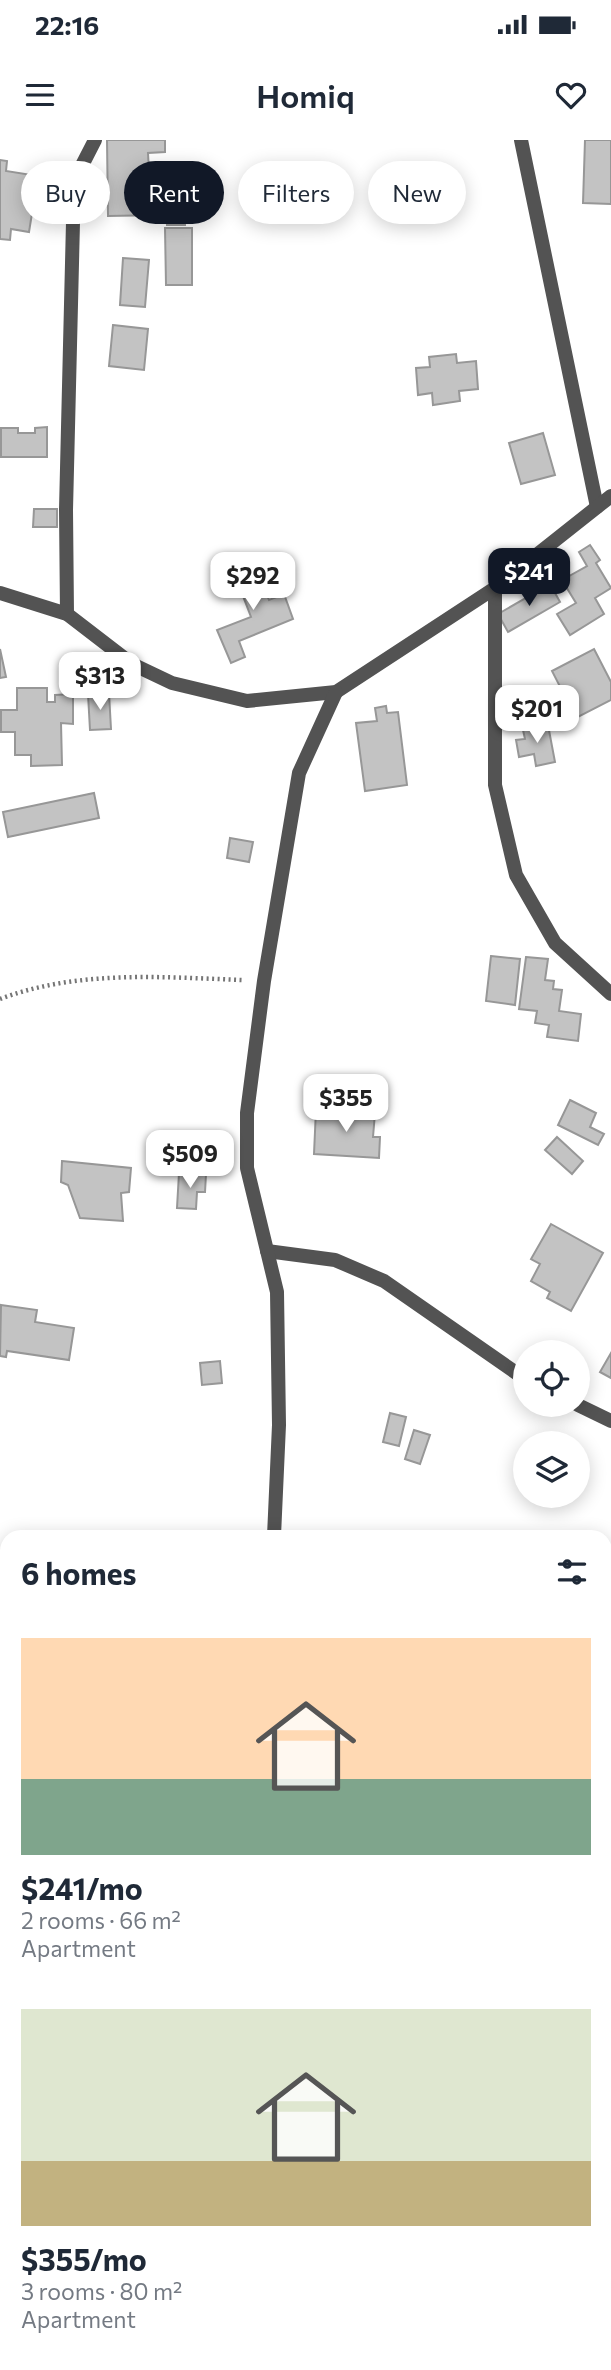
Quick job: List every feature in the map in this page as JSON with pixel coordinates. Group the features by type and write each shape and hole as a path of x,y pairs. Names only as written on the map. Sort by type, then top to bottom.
{"street":[{"path":"67,614 66,510 74,181 95,140"},
{"path":"521,140 597,507"},
{"path":"0,593 67,614 132,664 172,683 247,701 336,692 495,588 611,496"},
{"path":"495,588 495,785 516,875 555,943 611,994"},
{"path":"274,1530 279,1425 277,1292 247,1168 247,1113 264,981 299,773 336,692"},
{"path":"267,1251 335,1260 384,1281 513,1371"},
{"path":"590,1411 611,1421"}],"path":[{"path":"0,999 16,993 89,978 148,976 264,981"}],"building":[{"path":"107,140 165,140 165,152 148,153 148,161 124,161 124,216 110,216 110,161 107,161"},
{"path":"585,140 611,140 611,204 583,203"},
{"path":"0,160 7,161 6,171 21,173 21,224 30,224 29,232 11,229 10,240 0,239"},
{"path":"165,228 192,228 192,285 166,285"},
{"path":"123,258 149,260 145,307 120,305"},
{"path":"113,325 148,329 144,370 109,366"},
{"path":"456,354 457,363 476,361 478,389 459,391 460,401 433,405 432,393 418,395 416,368 430,367 429,357"},
{"path":"47,427 47,457 1,457 1,428 18,428 18,433 35,433 35,428"},
{"path":"543,433 555,475 521,484 509,443"},
{"path":"34,509 57,509 57,527 33,527"},
{"path":"590,545 600,560 596,563 611,588 595,598 604,614 570,635 557,614 576,603 562,580 587,566 579,552"},
{"path":"254,562 269,600 284,594 293,619 239,641 245,657 231,663 217,630 251,617 233,570"},
{"path":"550,584 560,602 508,632 498,614"},
{"path":"0,649 6,677 0,678"},
{"path":"594,649 611,682 611,700 576,718 552,671"},
{"path":"17,688 47,688 47,702 55,702 55,695 73,694 73,724 61,723 62,765 31,766 31,755 15,755 15,732 1,732 1,710 17,710"},
{"path":"109,693 111,729 90,730 88,694"},
{"path":"386,706 387,713 398,712 407,785 365,791 356,723 377,721 375,708"},
{"path":"548,725 555,762 536,766 534,754 519,757 516,740 525,739 523,730"},
{"path":"94,793 99,818 8,837 3,812"},
{"path":"230,838 253,842 249,862 227,858"},
{"path":"491,956 520,959 515,1005 486,1001"},
{"path":"526,957 548,959 545,980 554,981 553,989 562,990 559,1011 581,1014 578,1041 547,1037 549,1025 535,1023 537,1011 519,1009"},
{"path":"570,1100 596,1113 590,1127 604,1134 598,1145 558,1125"},
{"path":"316,1109 375,1113 373,1137 380,1137 379,1158 314,1154"},
{"path":"557,1137 583,1161 572,1174 545,1150"},
{"path":"62,1161 131,1168 129,1192 121,1193 123,1221 80,1218 68,1185 61,1182"},
{"path":"179,1173 206,1174 205,1192 197,1192 196,1209 177,1208"},
{"path":"551,1224 603,1253 571,1311 547,1298 550,1292 531,1281 540,1264 531,1259"},
{"path":"1,1305 37,1310 35,1322 74,1328 69,1360 7,1351 6,1357 0,1356"},
{"path":"611,1353 611,1378 600,1372"},
{"path":"220,1361 222,1383 202,1385 200,1363"},
{"path":"390,1413 406,1417 399,1446 383,1442"},
{"path":"414,1430 430,1435 420,1464 405,1459"}]}
